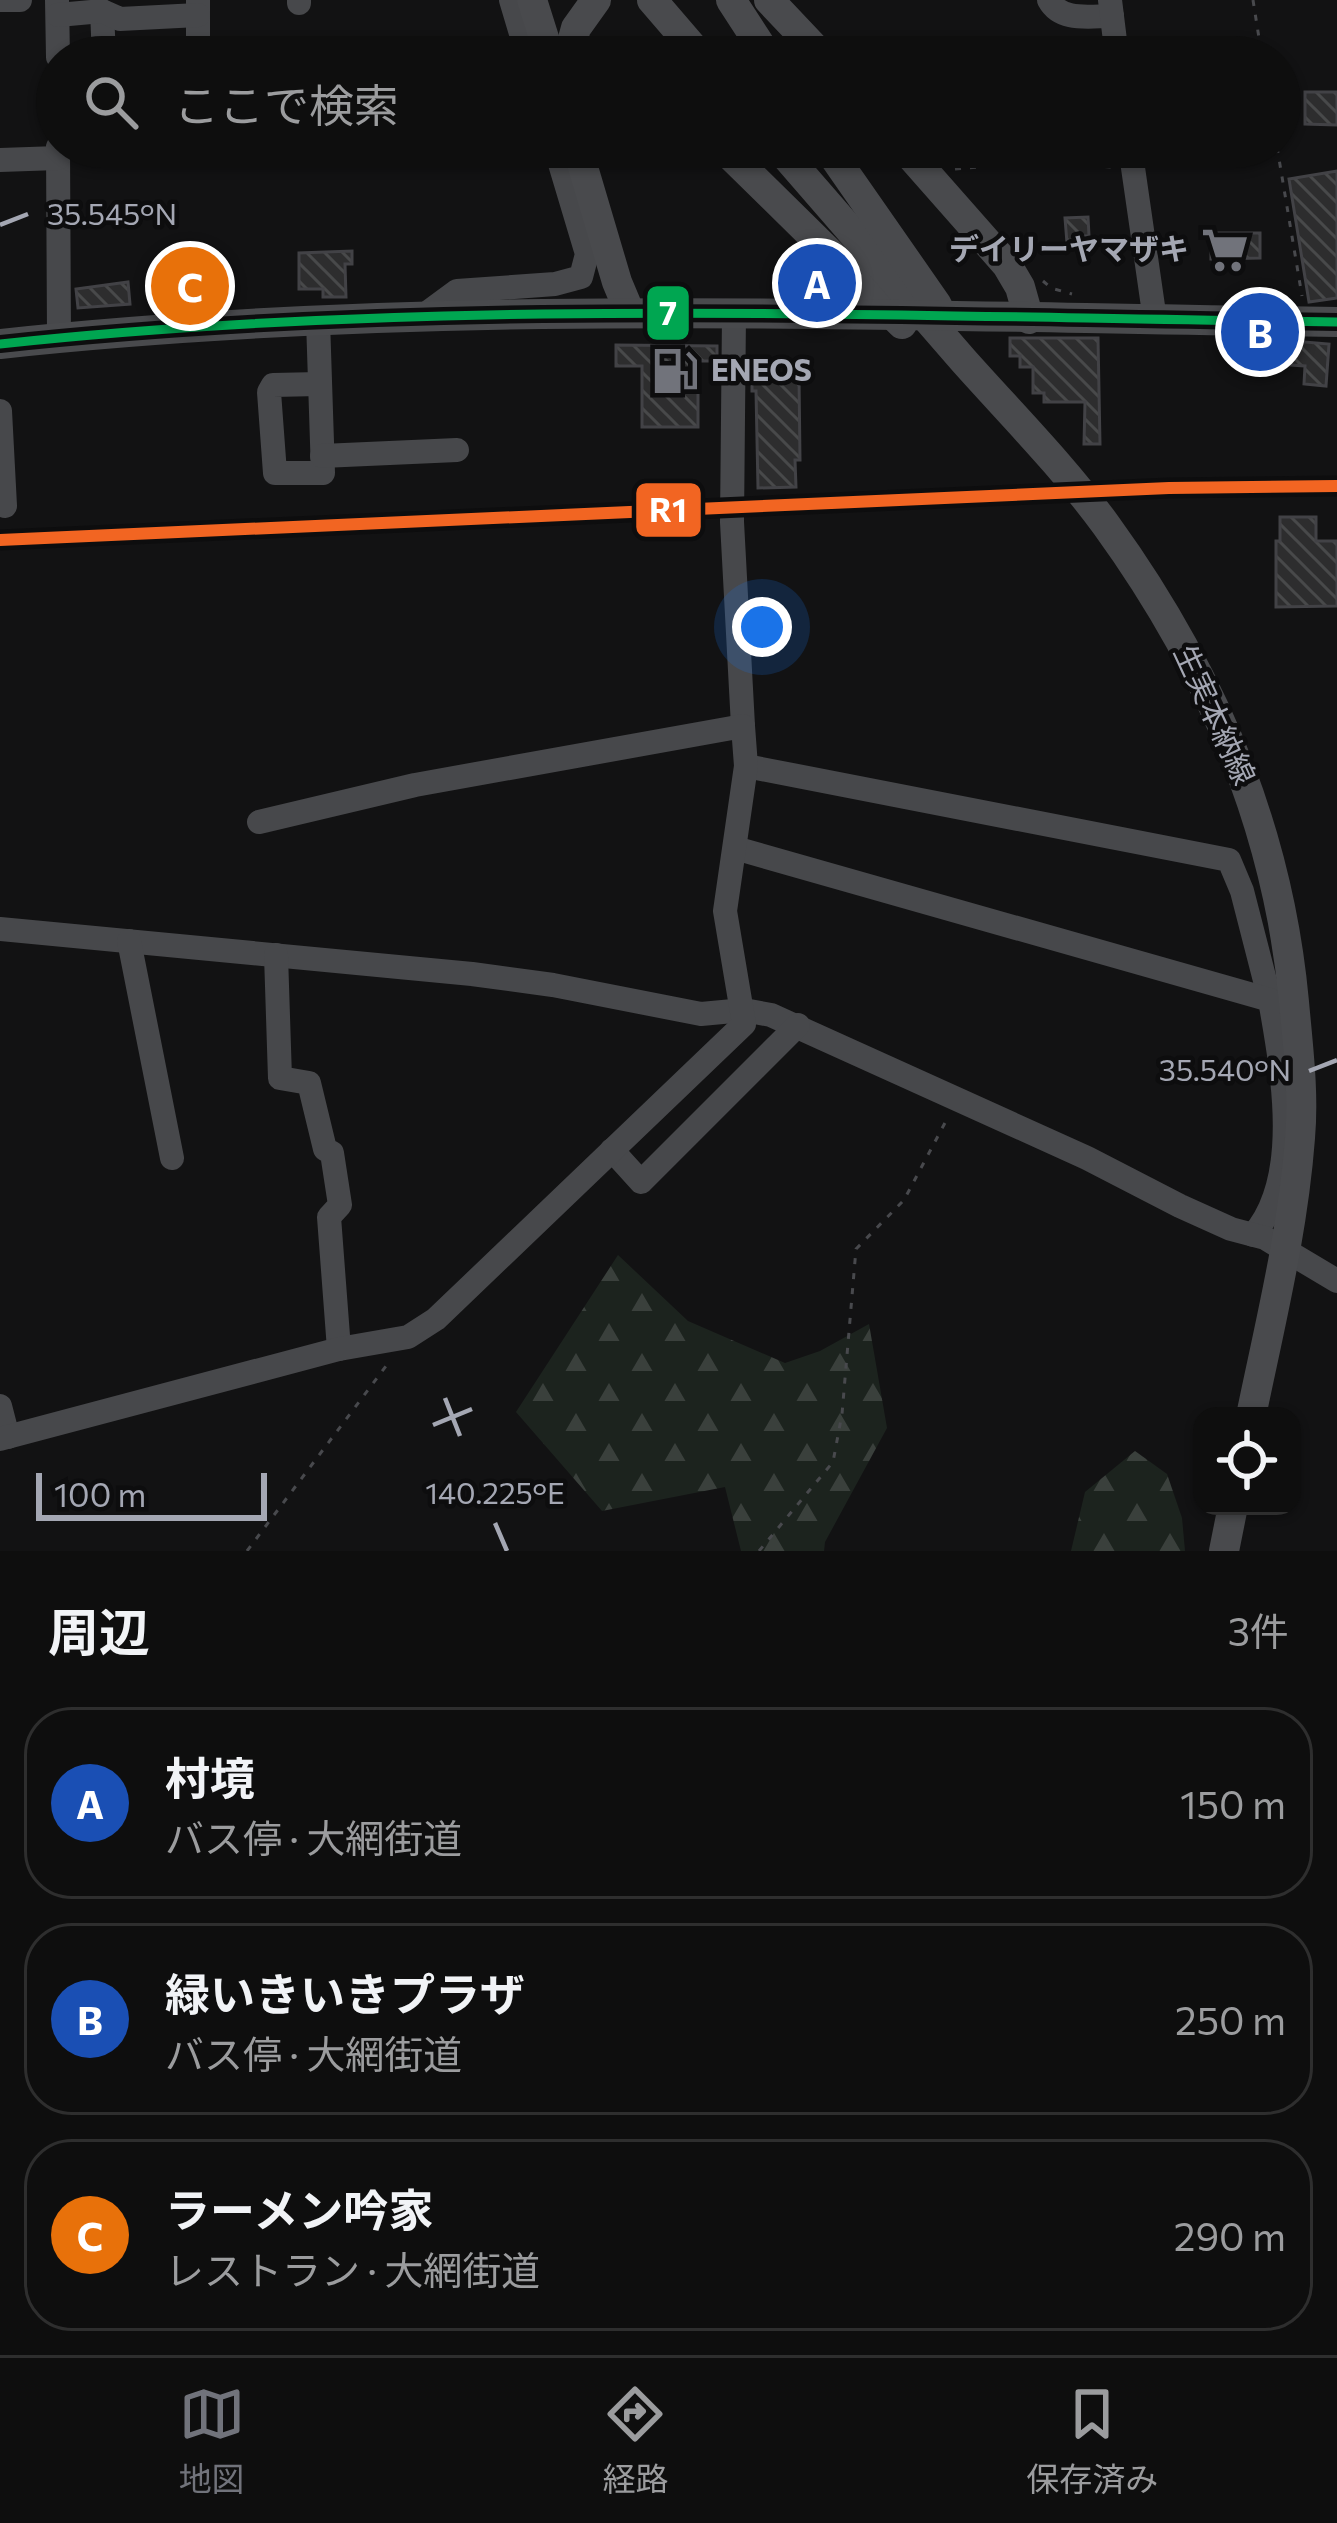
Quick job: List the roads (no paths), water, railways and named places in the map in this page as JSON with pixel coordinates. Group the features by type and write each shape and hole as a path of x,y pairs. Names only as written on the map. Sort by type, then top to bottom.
{"main road":[{"path":"532,0 543,36"},
{"path":"574,36 596,0"},
{"path":"652,0 683,36"},
{"path":"731,0 754,36"},
{"path":"769,0 803,36"},
{"path":"583,168 616,282 630,313"},
{"path":"599,168 634,280 630,313"},
{"path":"743,168 1038,460 1136,569"},
{"path":"799,168 896,267"},
{"path":"839,168 896,267"},
{"path":"922,168 1007,265 1020,286 1029,319"},
{"name":"生実本納線","path":"896,267 1008,410 1072,482 1164,611 1213,704 1261,824 1291,963 1300,1136 1286,1249 1253,1407"},
{"path":"0,344 423,316 630,313 1322,322"},
{"path":"1224,1551 1230,1515"}],"street":[{"path":"0,0 20,0"},
{"path":"511,0 522,36"},
{"path":"1049,0 1065,16 1111,8"},
{"path":"58,7 198,7"},
{"path":"0,160 36,155"},
{"path":"58,168 59,337"},
{"path":"423,316 457,291 555,284 581,277 587,254 561,168"},
{"path":"1133,168 1155,320"},
{"path":"0,1406 4,1438 339,1349 408,1337 436,1319 744,1024 725,910 746,766 732,522 734,314"},
{"path":"318,320 322,473 275,473 269,392 273,385 319,384"},
{"path":"0,411 5,506"},
{"path":"322,455 457,450"},
{"path":"259,822 415,784 743,726"},
{"path":"746,766 1229,860 1242,891 1270,1000 1281,1065 1282,1141 1273,1208 1253,1234"},
{"path":"735,848 1270,1000"},
{"path":"0,929 554,985 701,1014 744,1010 771,1015 1088,1158 1180,1206 1286,1249 1337,1281"},
{"path":"129,941 172,1158"},
{"path":"276,955 280,1078 309,1082 325,1149 332,1153 340,1205 328,1217 339,1349"},
{"path":"613,1150 641,1182 798,1025"}],"place":[{"name":"デイリーヤマザキ","path":"1225,250"},
{"name":"村境","path":"817,283"},
{"name":"ラーメン吟家","path":"190,286"},
{"name":"緑いきいきプラザ","path":"1260,332"},
{"name":"ENEOS","path":"675,371"}]}
